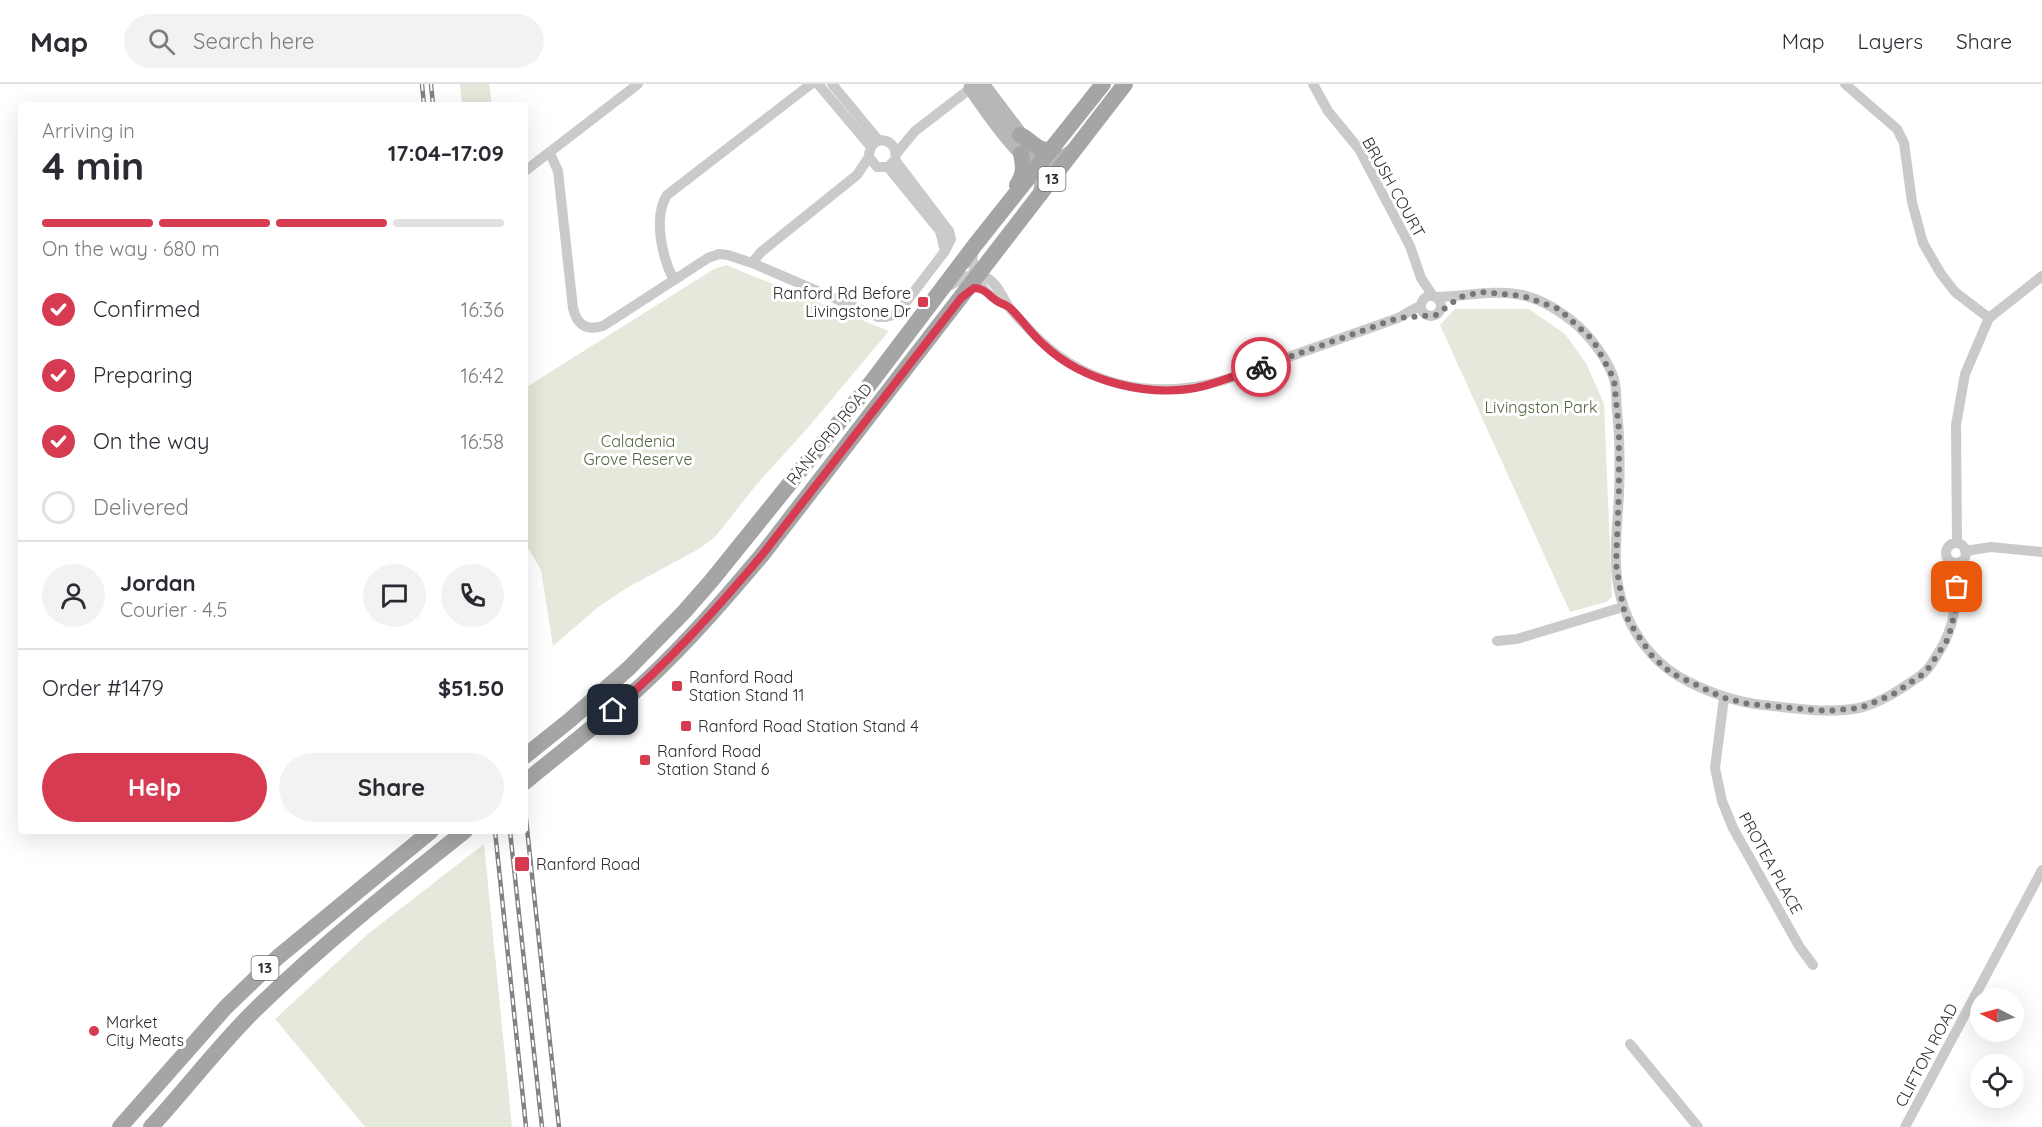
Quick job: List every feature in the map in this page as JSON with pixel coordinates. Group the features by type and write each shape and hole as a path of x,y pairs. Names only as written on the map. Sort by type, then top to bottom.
{"main road":[{"name":"RANFORD ROAD","path":"528,754 629,668 684,612 737,550 870,384 999,214 1103,84"},
{"name":"RANFORD ROAD","path":"528,780 642,684 702,625 762,555 978,279 1125,84"},
{"path":"1020,135 1039,148 1051,150 1054,147"},
{"path":"999,214 1022,176 1024,165 1021,154"},
{"name":"13","path":"120,1127 225,1008 270,964 427,834"},
{"name":"13","path":"151,1127 230,1036 306,962 354,918 461,834"}],"street":[{"path":"528,169 638,84"},
{"path":"674,280 664,258 660,216 661,204 667,195 811,84"},
{"path":"818,84 877,147 894,147 889,162"},
{"path":"550,153 558,171 576,321 584,327 594,329 603,326 708,258 719,254 752,262 878,316 886,317 897,314 945,251 940,231 832,84"},
{"name":"BRUSH COURT","path":"1313,84 1328,111 1359,149 1410,246 1428,299 1423,313 1427,315"},
{"path":"1845,84 1897,129 1904,143 1912,202 1923,243 1941,274 1955,292 1989,318"},
{"path":"857,175 889,162 915,132 976,85"},
{"path":"976,85 1021,154 1035,164 1060,160 1075,149"},
{"path":"976,85 1035,153 1042,174 1041,194"},
{"path":"752,262 761,252 857,175 877,147 915,132"},
{"path":"975,245 973,258 978,279"},
{"path":"765,268 769,247"},
{"path":"1957,543 1956,425 1965,374 1989,318 2042,276"},
{"path":"937,294 963,277 990,279 1008,306 1044,346 1096,377 1147,390 1175,390 1202,386 1398,318 1428,299 1460,297 1482,292 1523,296 1559,309 1593,340 1614,379 1619,431 1616,564 1623,607 1629,622 1652,656 1671,673 1724,698 1749,704 1826,711 1860,708 1892,695 1926,672 1948,639 1955,612 1957,587 1955,563"},
{"path":"1398,318 1436,315 1460,297"},
{"path":"1428,299 1440,303 1439,311"},
{"path":"1957,543 1963,545 1965,551 1963,559 1955,563 1946,557 1946,552 1947,547 1957,543"},
{"path":"1965,551 1990,547 2042,552"},
{"path":"1497,641 1517,639 1623,607"},
{"name":"PROTEA PLACE","path":"1724,698 1715,768 1722,801 1733,828 1799,946 1813,966"},
{"name":"CLIFTON ROAD","path":"1905,1127 2042,870"},
{"path":"1630,1044 1698,1127"}],"green space":[{"path":"460,84 489,84 492,102 462,102"},
{"name":"Caladenia Grove Reserve","path":"726,265 889,331 757,484 715,537 697,550 625,589 597,608 553,646 541,570 528,548 528,386 714,269"},
{"name":"Livingston Park","path":"1455,309 1529,309 1565,334 1586,363 1604,404 1612,597 1606,602 1570,612 1440,325"},
{"path":"484,844 512,1127 365,1127 275,1019 368,934"}],"railway":[{"path":"422,84 424,102"},
{"path":"431,84 433,102"},
{"path":"495,834 526,1127"},
{"path":"510,834 542,1127"},
{"path":"528,834 559,1127"}],"way so far":[{"path":"1261,367 1398,318 1436,315 1460,297 1482,292 1523,296 1559,309 1593,340 1614,379 1619,431 1616,564 1623,607 1629,622 1652,656 1671,673 1724,698 1749,704 1826,711 1860,708 1892,695 1926,672 1948,639 1955,612 1957,587"}],"place":[{"name":"Ranford Rd Before Livingstone Dr","path":"923,302"},
{"name":"Ranford Road Station Stand 11","path":"677,686"},
{"name":"Ranford Road Station Stand 4","path":"686,726"},
{"name":"Ranford Road Station Stand 6","path":"645,760"},
{"name":"Ranford Road","path":"522,864"},
{"name":"Market City Meats","path":"94,1031"}],"route":[{"path":"613,710 673,655 730,593 968,291 974,288 982,289 997,301 1008,306 1044,346 1096,377 1117,384 1147,390 1175,390 1202,386 1261,367"}]}
